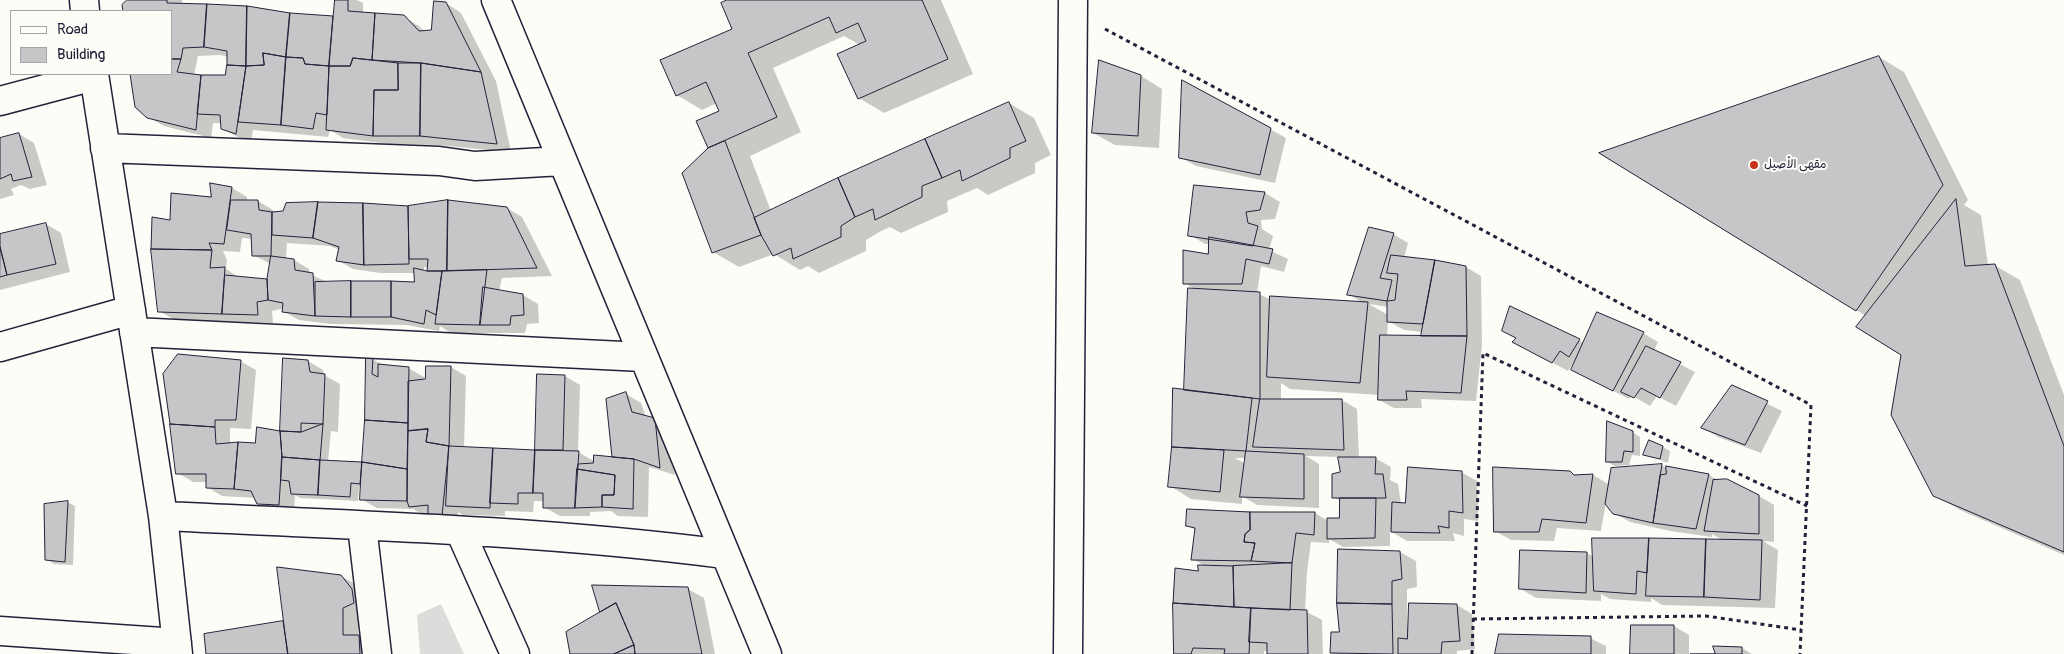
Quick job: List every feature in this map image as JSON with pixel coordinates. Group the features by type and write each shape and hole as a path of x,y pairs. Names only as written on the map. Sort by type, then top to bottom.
{"street":[{"path":"496,0 724,554 768,654"},
{"path":"1068,4 1068,654"},
{"path":"0,101 94,75 164,516 177,648 0,631"},
{"path":"105,148 439,161 475,166 562,161"},
{"path":"0,347 133,321 643,357"},
{"path":"164,516 460,531 626,542 724,554"},
{"path":"362,526 377,654"},
{"path":"460,531 514,654"}],"path":[{"path":"1068,4 1811,405 1800,654"},
{"path":"1472,654 1483,353 1807,506"},
{"path":"1473,619 1706,616 1801,630"}],"shaded area":[{"path":"441,604 464,654 420,654 417,615"}],"building":[{"path":"127,0 167,0 167,3 207,4 204,47 183,48 181,59 172,59 172,10 123,10 122,5"},
{"path":"335,0 348,0 348,11 375,13 372,60 353,58 350,66 329,66"},
{"path":"727,0 922,0 948,59 858,99 837,54 866,41 858,23 836,33 829,17 748,53 777,117 708,148 696,121 719,111 706,82 676,96 660,60 732,29 721,3"},
{"path":"434,1 446,2 481,72 421,63 372,60 375,13 404,15 419,31 431,30"},
{"path":"207,4 247,6 246,66 227,65 227,51 204,47"},
{"path":"247,6 290,13 286,57 263,53 264,65 246,66"},
{"path":"290,13 333,16 329,66 305,64 303,58 286,57"},
{"path":"263,53 286,57 281,125 238,122 246,66 264,65"},
{"path":"1879,56 1943,185 1856,311 1599,153"},
{"path":"286,57 303,58 305,64 329,66 327,115 316,113 313,129 281,125"},
{"path":"353,58 398,63 398,90 374,90 373,136 326,130 329,66 350,66"},
{"path":"172,59 181,59 177,72 201,75 196,130 147,118 135,107 130,75 172,75"},
{"path":"1099,60 1141,75 1138,136 1092,133"},
{"path":"398,63 421,63 420,136 373,136 374,90 398,90"},
{"path":"421,63 481,72 497,144 420,136"},
{"path":"227,65 246,66 236,134 221,129 220,115 197,114 201,75 225,75"},
{"path":"1182,80 1271,128 1260,175 1179,158"},
{"path":"1009,102 1026,141 1010,148 1010,158 962,181 960,170 942,178 925,139"},
{"path":"19,133 32,177 13,181 11,174 0,179 0,138"},
{"path":"925,139 942,178 922,186 922,197 875,220 873,209 855,217 838,178"},
{"path":"725,141 761,235 712,253 682,173 708,148"},
{"path":"838,178 855,217 841,226 841,237 793,259 791,248 773,256 754,218"},
{"path":"210,183 232,187 224,244 209,243 212,250 151,249 152,217 170,220 171,193 211,197"},
{"path":"1194,185 1265,192 1260,210 1246,212 1248,223 1258,226 1253,246 1188,236"},
{"path":"1956,199 1965,266 1995,264 2064,446 2064,552 1933,496 1891,415 1901,355 1856,327"},
{"path":"231,200 258,200 259,210 272,212 271,256 252,256 251,234 227,230"},
{"path":"448,200 447,271 427,271 428,259 409,259 408,206"},
{"path":"448,200 507,207 537,268 447,271"},
{"path":"318,202 313,238 272,235 272,212 283,211 286,203"},
{"path":"318,202 363,203 364,265 336,261 339,247 313,238"},
{"path":"363,203 408,206 409,264 364,265"},
{"path":"46,223 56,264 7,275 0,247 0,234"},
{"path":"1369,227 1394,233 1380,278 1392,280 1387,301 1347,295"},
{"path":"1209,237 1273,249 1269,264 1246,259 1242,284 1183,284 1183,250 1208,254"},
{"path":"0,247 7,275 0,277"},
{"path":"151,249 212,250 210,268 225,267 222,314 158,312"},
{"path":"1391,255 1435,260 1423,324 1387,322 1387,301 1395,300 1398,274 1387,273"},
{"path":"271,256 294,259 295,270 313,273 315,316 282,312 283,303 268,300 267,279"},
{"path":"1435,260 1466,266 1467,336 1421,336"},
{"path":"414,268 427,271 442,271 436,315 426,310 424,324 391,317 391,281 414,282"},
{"path":"487,270 480,325 435,324 442,271"},
{"path":"225,275 267,279 268,300 257,302 258,315 222,314"},
{"path":"351,281 351,317 315,316 315,282"},
{"path":"351,281 391,281 391,317 351,317"},
{"path":"483,287 523,294 524,315 511,316 510,325 480,325"},
{"path":"1188,288 1260,292 1260,399 1184,390"},
{"path":"1270,296 1368,302 1360,383 1267,377"},
{"path":"1510,306 1580,339 1569,357 1560,351 1552,363 1512,342 1516,338 1502,331"},
{"path":"1597,312 1644,332 1613,391 1571,370"},
{"path":"1380,335 1467,336 1461,393 1406,391 1407,400 1378,400"},
{"path":"1646,346 1681,362 1660,398 1641,388 1634,398 1621,392"},
{"path":"178,354 241,360 236,420 215,420 215,427 170,424 163,374"},
{"path":"366,357 373,357 372,374 378,377 378,364 409,367 408,423 365,420"},
{"path":"283,358 308,360 310,372 325,374 323,424 301,423 301,432 280,431"},
{"path":"426,366 451,366 449,446 426,442 428,429 408,431 408,381 425,379"},
{"path":"537,374 565,375 563,450 535,450"},
{"path":"1732,385 1768,401 1745,445 1701,428"},
{"path":"1173,388 1252,398 1246,451 1172,447"},
{"path":"626,392 632,412 655,418 660,468 634,459 612,457 606,399"},
{"path":"1260,399 1342,399 1344,450 1253,447"},
{"path":"365,420 408,423 407,469 362,462"},
{"path":"1607,421 1633,431 1633,452 1624,451 1622,462 1606,462"},
{"path":"170,424 215,427 216,444 238,442 234,489 206,488 206,474 176,474"},
{"path":"323,424 320,460 282,457 280,431 301,432"},
{"path":"257,427 280,431 282,457 279,505 257,504 251,491 234,489 238,442 255,443"},
{"path":"428,429 426,442 449,446 442,516 428,515 428,505 409,507 407,501 408,431"},
{"path":"1649,440 1663,446 1660,459 1643,455"},
{"path":"449,446 493,448 490,508 446,506"},
{"path":"1172,447 1224,450 1220,492 1168,487"},
{"path":"493,448 535,450 533,493 518,493 518,504 490,503"},
{"path":"535,450 579,451 575,508 543,508 543,493 533,493"},
{"path":"1246,451 1304,454 1304,499 1240,497"},
{"path":"594,455 634,459 633,509 602,507 602,495 614,495 615,475 577,469 578,464 593,463"},
{"path":"282,457 320,460 318,495 291,494 289,481 281,480"},
{"path":"1338,457 1376,457 1375,474 1383,474 1386,498 1332,498 1332,474 1340,472"},
{"path":"320,460 362,462 360,484 351,483 350,497 318,495"},
{"path":"362,462 407,469 407,501 360,500"},
{"path":"1662,464 1653,523 1613,514 1605,504 1611,468"},
{"path":"1666,466 1709,474 1696,529 1653,523 1660,475 1666,474"},
{"path":"1408,467 1462,471 1463,513 1449,511 1449,528 1438,526 1440,533 1391,532 1392,502 1405,503"},
{"path":"1493,467 1570,471 1574,475 1593,474 1586,523 1542,519 1539,532 1494,532"},
{"path":"577,469 615,475 614,495 602,495 602,507 575,508"},
{"path":"1727,479 1759,495 1759,534 1704,531 1713,480"},
{"path":"1340,498 1376,498 1375,538 1327,539 1327,518 1339,518"},
{"path":"68,501 65,562 45,560 44,504"},
{"path":"1187,509 1250,512 1250,530 1245,534 1244,542 1255,543 1251,561 1191,560 1195,528 1186,526"},
{"path":"1250,512 1315,512 1314,535 1296,533 1292,563 1251,561 1255,543 1244,542 1245,534 1250,530"},
{"path":"1592,538 1649,538 1647,573 1637,571 1636,594 1594,591"},
{"path":"1649,538 1706,539 1704,597 1646,596"},
{"path":"1706,539 1762,540 1760,600 1704,597"},
{"path":"1338,549 1400,551 1402,579 1392,581 1392,604 1337,603"},
{"path":"1520,550 1587,552 1586,593 1519,589"},
{"path":"1292,563 1290,610 1234,607 1233,566"},
{"path":"1198,565 1233,566 1234,607 1173,603 1175,568 1198,571"},
{"path":"277,567 341,575 352,589 354,603 343,608 343,635 359,635 360,654 288,654"},
{"path":"592,585 688,587 702,654 635,654 634,645 616,603 600,612"},
{"path":"616,603 634,645 614,654 570,654 566,632"},
{"path":"1173,603 1251,608 1249,654 1224,654 1225,649 1193,648 1191,654 1174,654"},
{"path":"1337,603 1392,604 1393,654 1330,653 1331,632 1339,632"},
{"path":"1409,603 1457,604 1460,641 1442,642 1441,654 1398,654 1398,638 1407,639"},
{"path":"1251,608 1307,610 1308,654 1267,654 1267,643 1249,642"},
{"path":"283,621 288,654 206,654 204,634"},
{"path":"1631,625 1674,625 1674,654 1630,654"},
{"path":"1499,634 1591,636 1591,654 1495,654"},
{"path":"634,645 635,654 614,654"},
{"path":"1713,646 1742,647 1742,654 1715,654"}],"place":[{"name":"مقهى الأصيل","path":"1754,165"}]}
